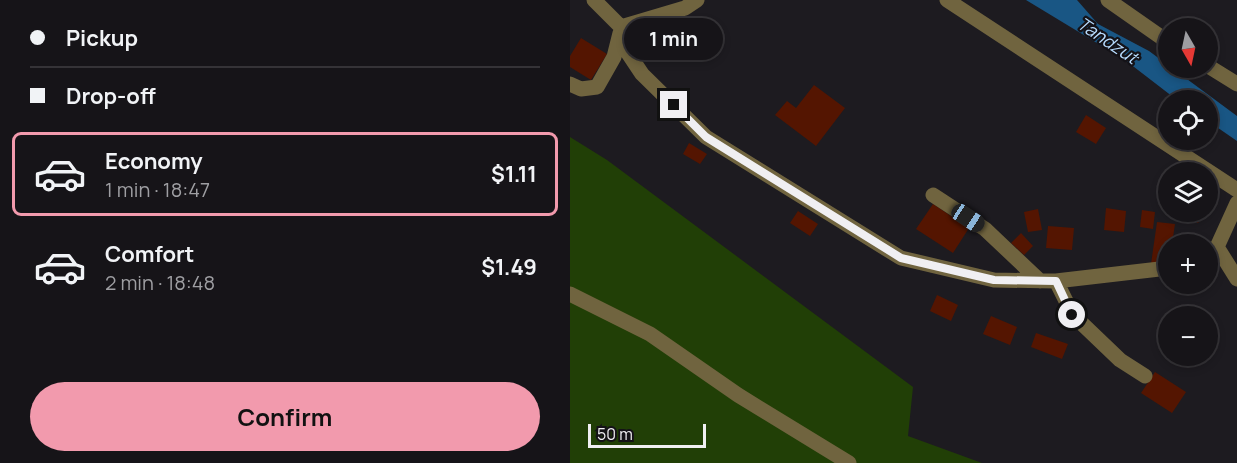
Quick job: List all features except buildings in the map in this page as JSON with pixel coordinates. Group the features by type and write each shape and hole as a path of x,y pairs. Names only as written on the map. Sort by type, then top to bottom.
{"street":[{"path":"594,0 621,27 626,50 642,74 706,137 901,258 994,280 1056,281 1158,269"},
{"path":"621,27 685,8 697,0"},
{"path":"947,0 1237,190"},
{"path":"1115,2 1158,34"},
{"path":"570,84 581,89 597,87 614,57 621,27"},
{"path":"1218,72 1237,84"},
{"path":"933,195 986,229 1040,281"},
{"path":"1218,238 1237,203"},
{"path":"1218,256 1237,279"},
{"path":"1056,281 1072,315 1120,360 1144,376"},
{"path":"570,294 650,334 738,395 849,463"}],"green space":[{"path":"570,137 607,160 913,387 908,436 982,463 570,463"}],"water":[{"name":"Tandzut","path":"1026,0 1077,0 1098,24 1158,58 1158,78 1186,78 1202,90 1164,90 1125,60"},
{"path":"1218,102 1237,116 1237,141 1218,128"}],"route":[{"path":"674,105 706,137 901,258 994,280 1056,281 1072,315"}]}
